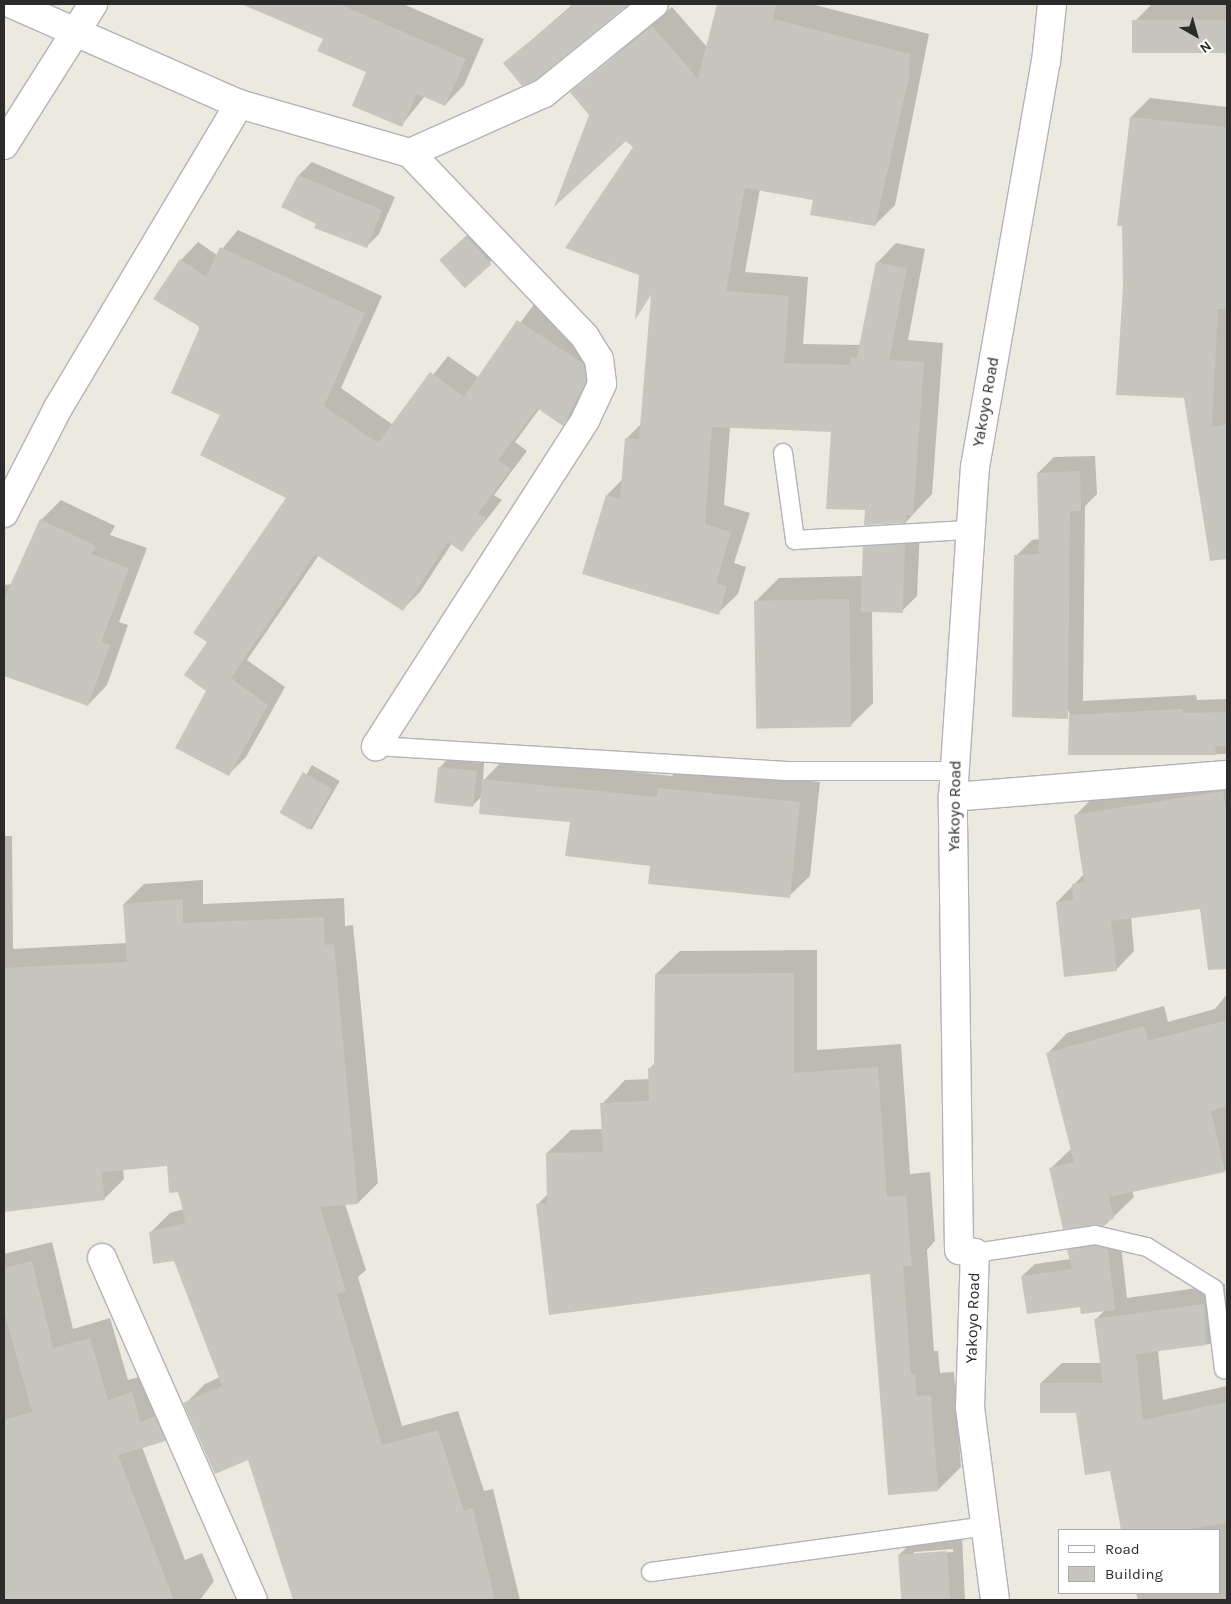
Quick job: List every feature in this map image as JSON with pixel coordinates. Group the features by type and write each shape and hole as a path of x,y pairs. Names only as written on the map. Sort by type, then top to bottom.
{"street":[{"path":"12,4 239,104 410,153 585,337 599,359 602,384 586,419 376,746"},
{"path":"4,145 72,32 93,4"},
{"path":"410,153 544,92 654,4"},
{"name":"Yakoyo Road","path":"995,1600 989,1526 970,1408 975,1253 960,1250 954,784 974,467 1046,62 1052,4"},
{"path":"4,513 58,408 239,104"},
{"path":"954,784 1227,774"},
{"path":"102,1258 253,1600"}],"lane":[{"path":"783,454 795,540 971,530"},
{"path":"376,746 778,770 954,784"},
{"path":"975,1253 1095,1235 1146,1248 1214,1289 1224,1369"},
{"path":"651,1572 989,1526"}],"building":[{"path":"241,4 339,4 466,59 445,106 417,94 402,127 352,106 366,72 317,51 323,39"},
{"path":"575,4 629,4 536,80 522,86 503,63"},
{"path":"717,4 777,4 773,19 910,54 909,77 875,226 810,215 813,200 745,188 726,291 789,296 784,363 850,365 851,357 857,357 876,262 907,268 889,360 924,362 913,515 906,515 906,523 864,525 865,510 826,509 831,432 712,427 705,524 731,532 716,583 727,586 719,615 582,574 606,495 620,499 625,438 639,439 651,295 635,320 639,275 565,248 633,147 626,141 554,207 589,115 570,92 652,26 698,79"},
{"path":"1132,20 1227,20 1227,53 1132,53"},
{"path":"1130,117 1227,127 1227,309 1218,309 1212,427 1227,424 1227,559 1210,561 1184,398 1116,395 1123,287 1122,226 1117,226"},
{"path":"298,175 382,210 367,248 314,228 316,224 281,207"},
{"path":"466,236 491,264 465,288 439,260"},
{"path":"220,247 365,313 324,406 378,443 430,372 464,397 517,320 584,364 586,382 563,426 537,408 498,460 511,469 478,513 486,518 462,552 448,542 403,611 315,554 231,678 268,705 229,776 175,748 206,691 184,675 207,642 193,633 286,498 200,455 220,415 171,393 200,327 153,299 180,259 206,277"},
{"path":"1080,471 1081,511 1070,511 1068,719 1012,717 1014,555 1039,554 1037,473"},
{"path":"40,519 96,546 92,554 129,568 101,642 110,645 88,706 4,676 4,599"},
{"path":"863,543 905,544 903,613 861,611"},
{"path":"849,599 851,727 756,729 754,601"},
{"path":"1183,709 1183,713 1227,712 1227,746 1215,746 1217,755 1068,755 1069,715"},
{"path":"438,767 477,771 473,807 434,803"},
{"path":"303,772 332,789 309,830 280,813"},
{"path":"482,779 657,797 658,788 800,802 790,898 648,884 650,866 565,856 570,822 479,814"},
{"path":"1223,791 1227,816 1227,969 1208,970 1200,909 1111,921 1117,971 1064,977 1056,902 1073,900 1072,884 1084,882 1074,815"},
{"path":"183,899 183,923 324,917 325,945 334,944 358,1204 320,1207 346,1291 337,1294 382,1445 438,1430 464,1511 473,1508 495,1600 293,1600 248,1460 215,1474 183,1403 222,1386 174,1261 153,1264 149,1232 185,1223 179,1192 169,1193 167,1166 102,1172 105,1200 4,1212 4,968 127,962 123,904"},
{"path":"794,973 794,1073 878,1067 887,1197 906,1195 912,1266 903,1266 911,1374 915,1374 917,1396 931,1395 938,1491 888,1495 870,1274 549,1315 536,1204 547,1203 546,1153 603,1152 600,1103 649,1101 648,1068 654,1068 655,974"},
{"path":"1227,1020 1227,1106 1211,1111 1225,1172 1109,1197 1114,1219 1105,1221 1105,1226 1063,1229 1049,1168 1074,1162 1046,1053 1144,1026 1148,1041"},
{"path":"1095,1246 1108,1249 1115,1310 1081,1314 1080,1307 1027,1314 1021,1276 1072,1269 1067,1250"},
{"path":"32,1261 53,1348 90,1338 108,1400 132,1392 140,1422 155,1416 166,1441 118,1455 174,1600 4,1600 4,1420 32,1412 4,1311 4,1268"},
{"path":"1204,1304 1206,1345 1136,1354 1143,1420 1227,1402 1227,1523 1191,1529 1121,1529 1110,1471 1085,1475 1076,1413 1040,1413 1040,1383 1103,1383 1094,1319"},
{"path":"947,1551 950,1600 901,1600 898,1554"}]}
